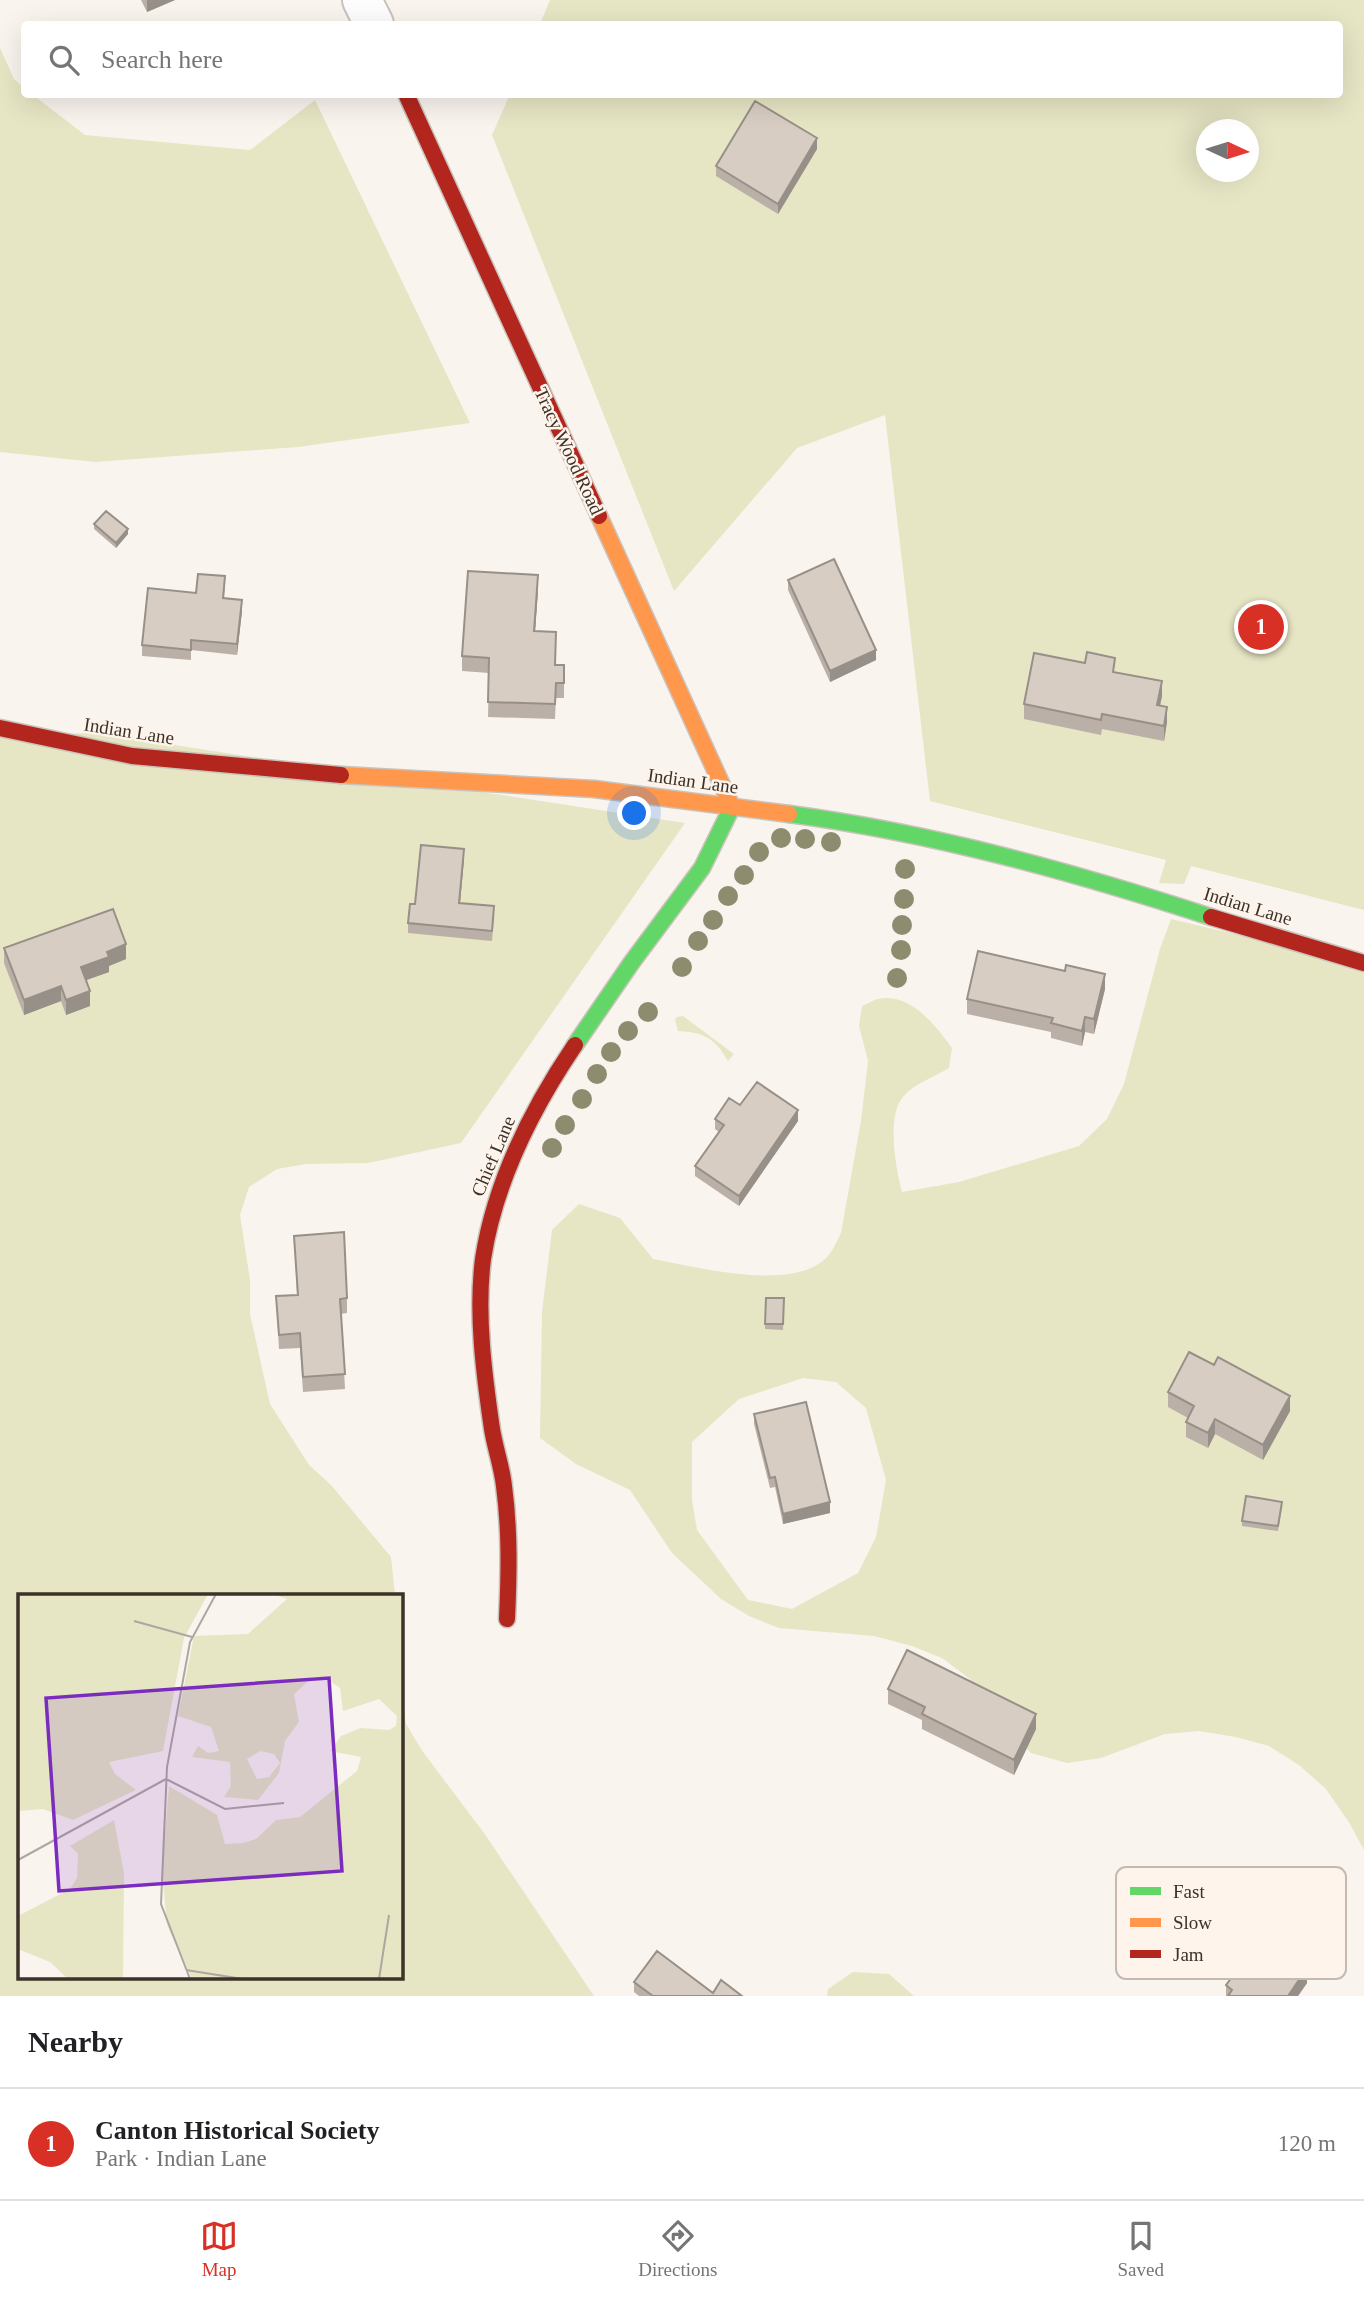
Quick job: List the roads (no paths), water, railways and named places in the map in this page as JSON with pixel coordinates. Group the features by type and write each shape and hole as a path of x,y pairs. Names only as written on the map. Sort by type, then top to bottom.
{"street":[{"path":"362,0 372,21"},
{"name":"Tracy Wood Road","path":"408,98 732,807"},
{"name":"Indian Lane","path":"0,728 132,756 305,772 594,789 816,817 935,839 1107,883 1364,963"},
{"name":"Chief Lane","path":"508,1619 510,1537 504,1482 492,1430 481,1326 483,1262 494,1203 523,1133 552,1079 632,962 702,868 732,807"}],"place":[{"name":"Canton Historical Society","path":"1261,627"}]}
